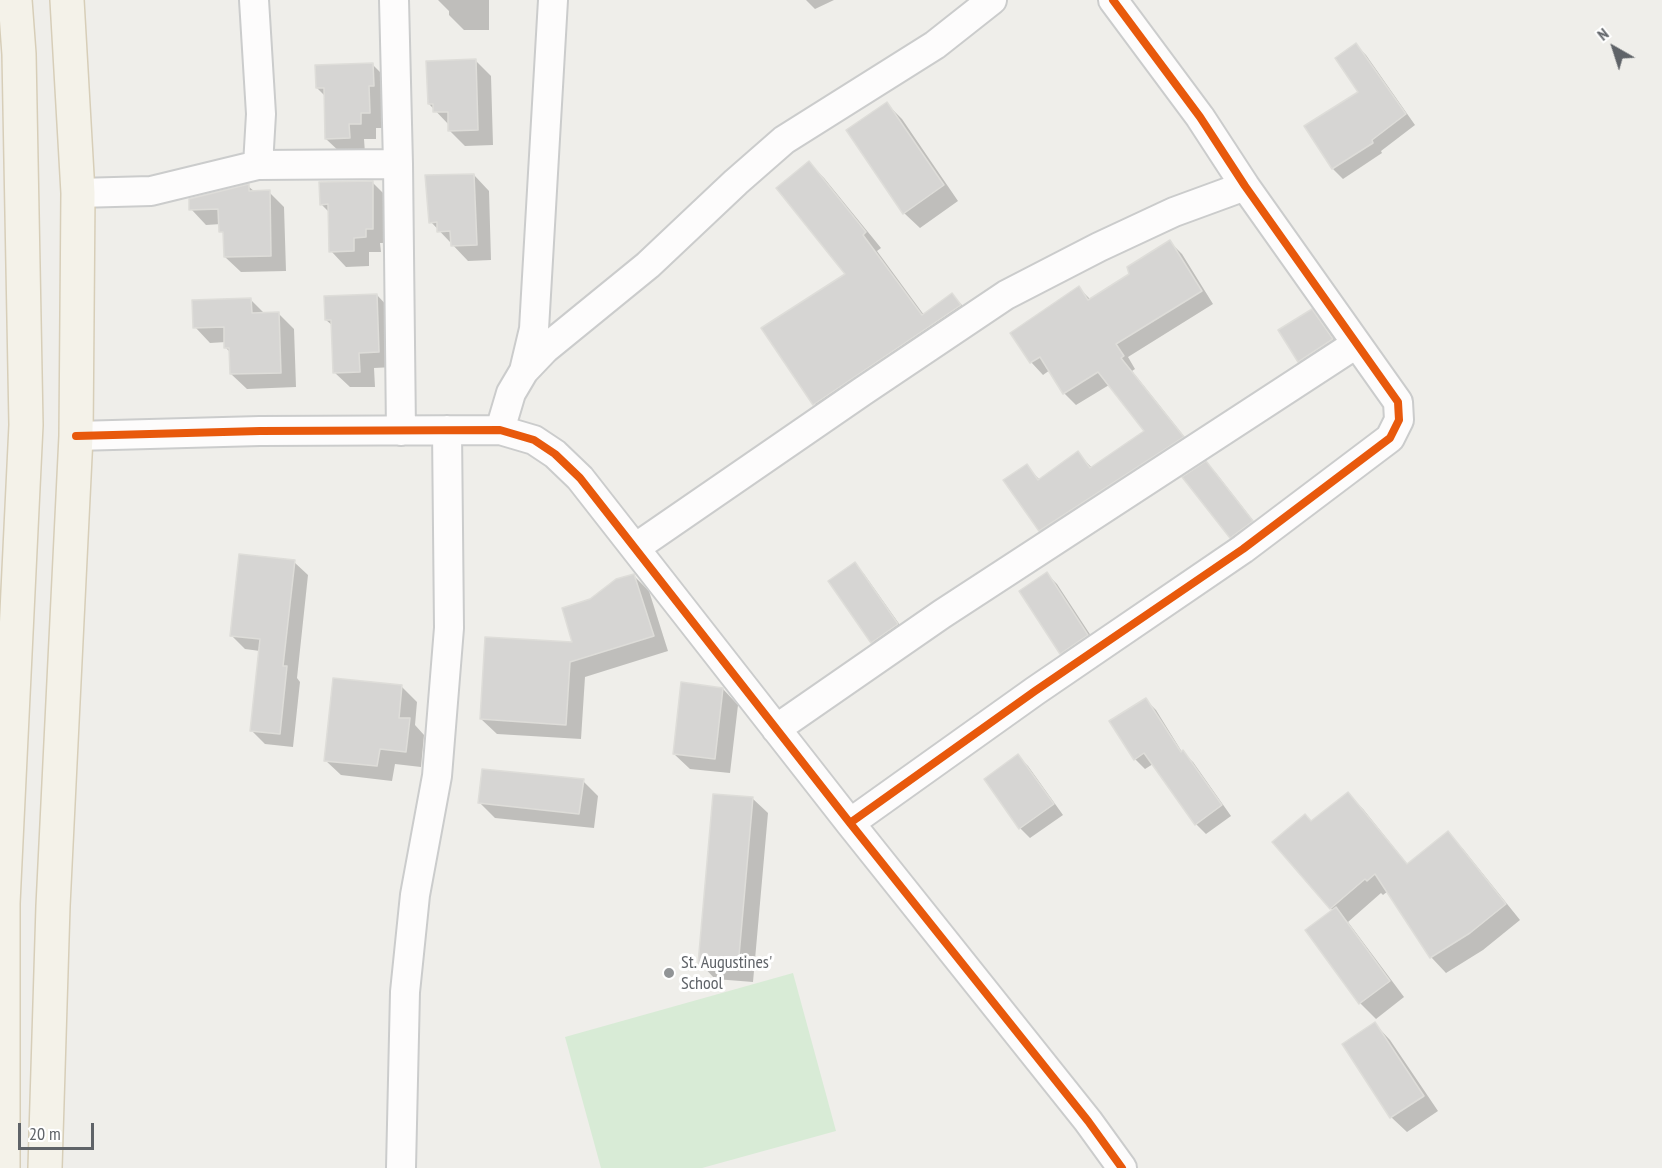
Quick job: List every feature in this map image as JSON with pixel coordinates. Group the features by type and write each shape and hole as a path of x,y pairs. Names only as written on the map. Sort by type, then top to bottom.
{"main road":[{"path":"3,1168 3,903 8,634 26,425 9,55 15,0"},
{"path":"45,1168 53,906 76,436 78,192 66,0"}],"street":[{"path":"254,0 261,114 258,165"},
{"path":"394,0 401,431"},
{"path":"524,371 534,329 553,0"},
{"path":"500,430 510,393 524,371 545,350 648,265 735,182 784,140 935,45 992,0"},
{"path":"850,823 1035,691 1243,549 1390,438 1399,420 1398,402 1245,186 1200,117 1113,0"},
{"path":"78,192 151,191 258,165 398,164"},
{"path":"635,548 1006,295 1099,247 1174,213 1245,186"},
{"path":"776,729 942,614 1356,344"},
{"path":"401,1168 405,992 415,896 437,776 449,628 447,430"},
{"path":"76,436 260,431 500,430 534,440 555,454 580,478 850,823 1088,1121 1122,1168"}],"green space":[{"path":"793,973 836,1131 702,1168 601,1168 565,1037"}],"building":[{"path":"1356,43 1406,114 1372,140 1373,143 1332,169 1304,126 1358,92 1335,58"},
{"path":"476,59 478,130 448,131 448,112 433,112 433,104 428,104 426,61"},
{"path":"373,63 374,86 369,86 370,113 361,113 361,124 349,124 350,138 325,139 324,88 316,88 315,65"},
{"path":"887,102 944,185 903,214 846,130"},
{"path":"809,161 866,232 863,235 922,315 952,293 961,305 813,405 761,328 845,274 776,188"},
{"path":"474,174 477,245 451,246 450,231 437,232 437,222 429,223 425,175"},
{"path":"373,181 373,229 366,229 366,237 354,238 354,251 329,252 328,204 320,205 319,182"},
{"path":"249,184 249,191 270,190 271,256 224,257 223,232 219,232 218,209 189,210 189,199"},
{"path":"1170,240 1202,291 1116,344 1124,356 1121,358 1184,437 1039,531 1003,480 1027,464 1038,480 1078,451 1090,468 1144,431 1098,372 1063,394 1040,357 1030,363 1010,333 1079,286 1088,300 1129,274 1127,267"},
{"path":"377,294 379,352 359,353 360,372 333,373 331,320 325,320 324,296"},
{"path":"251,298 252,313 279,312 281,373 230,374 229,348 224,348 224,327 193,328 192,300"},
{"path":"1312,309 1333,339 1298,362 1278,330"},
{"path":"1206,461 1253,521 1230,538 1182,477"},
{"path":"239,554 295,560 283,666 287,666 280,734 250,731 260,639 230,636"},
{"path":"855,562 898,624 871,643 828,581"},
{"path":"1047,572 1088,635 1060,654 1019,591"},
{"path":"634,574 654,636 570,662 566,725 480,719 485,637 572,642 562,608 590,599 616,579"},
{"path":"333,678 402,685 399,718 410,718 406,752 380,749 377,766 324,761"},
{"path":"681,682 723,688 715,759 673,754"},
{"path":"1146,698 1181,752 1183,750 1222,805 1195,825 1144,753 1134,760 1109,721"},
{"path":"1018,754 1054,804 1019,829 984,779"},
{"path":"482,769 584,779 579,814 478,803"},
{"path":"1348,792 1407,864 1448,831 1506,904 1470,933 1430,958 1375,874 1367,881 1365,879 1330,909 1272,842 1305,814 1311,821"},
{"path":"713,794 753,797 738,967 698,964"},
{"path":"1336,907 1390,981 1359,1004 1305,930"},
{"path":"1375,1022 1424,1096 1390,1118 1342,1044"}],"cycle path":[{"path":"850,823 1035,691 1243,549 1390,438 1399,420 1398,402 1245,186 1200,117 1113,0"},
{"path":"76,436 260,431 500,430 534,440 555,454 580,478 850,823 1088,1121 1122,1168"}],"place":[{"name":"St. Augustines' School","path":"669,973"}]}
